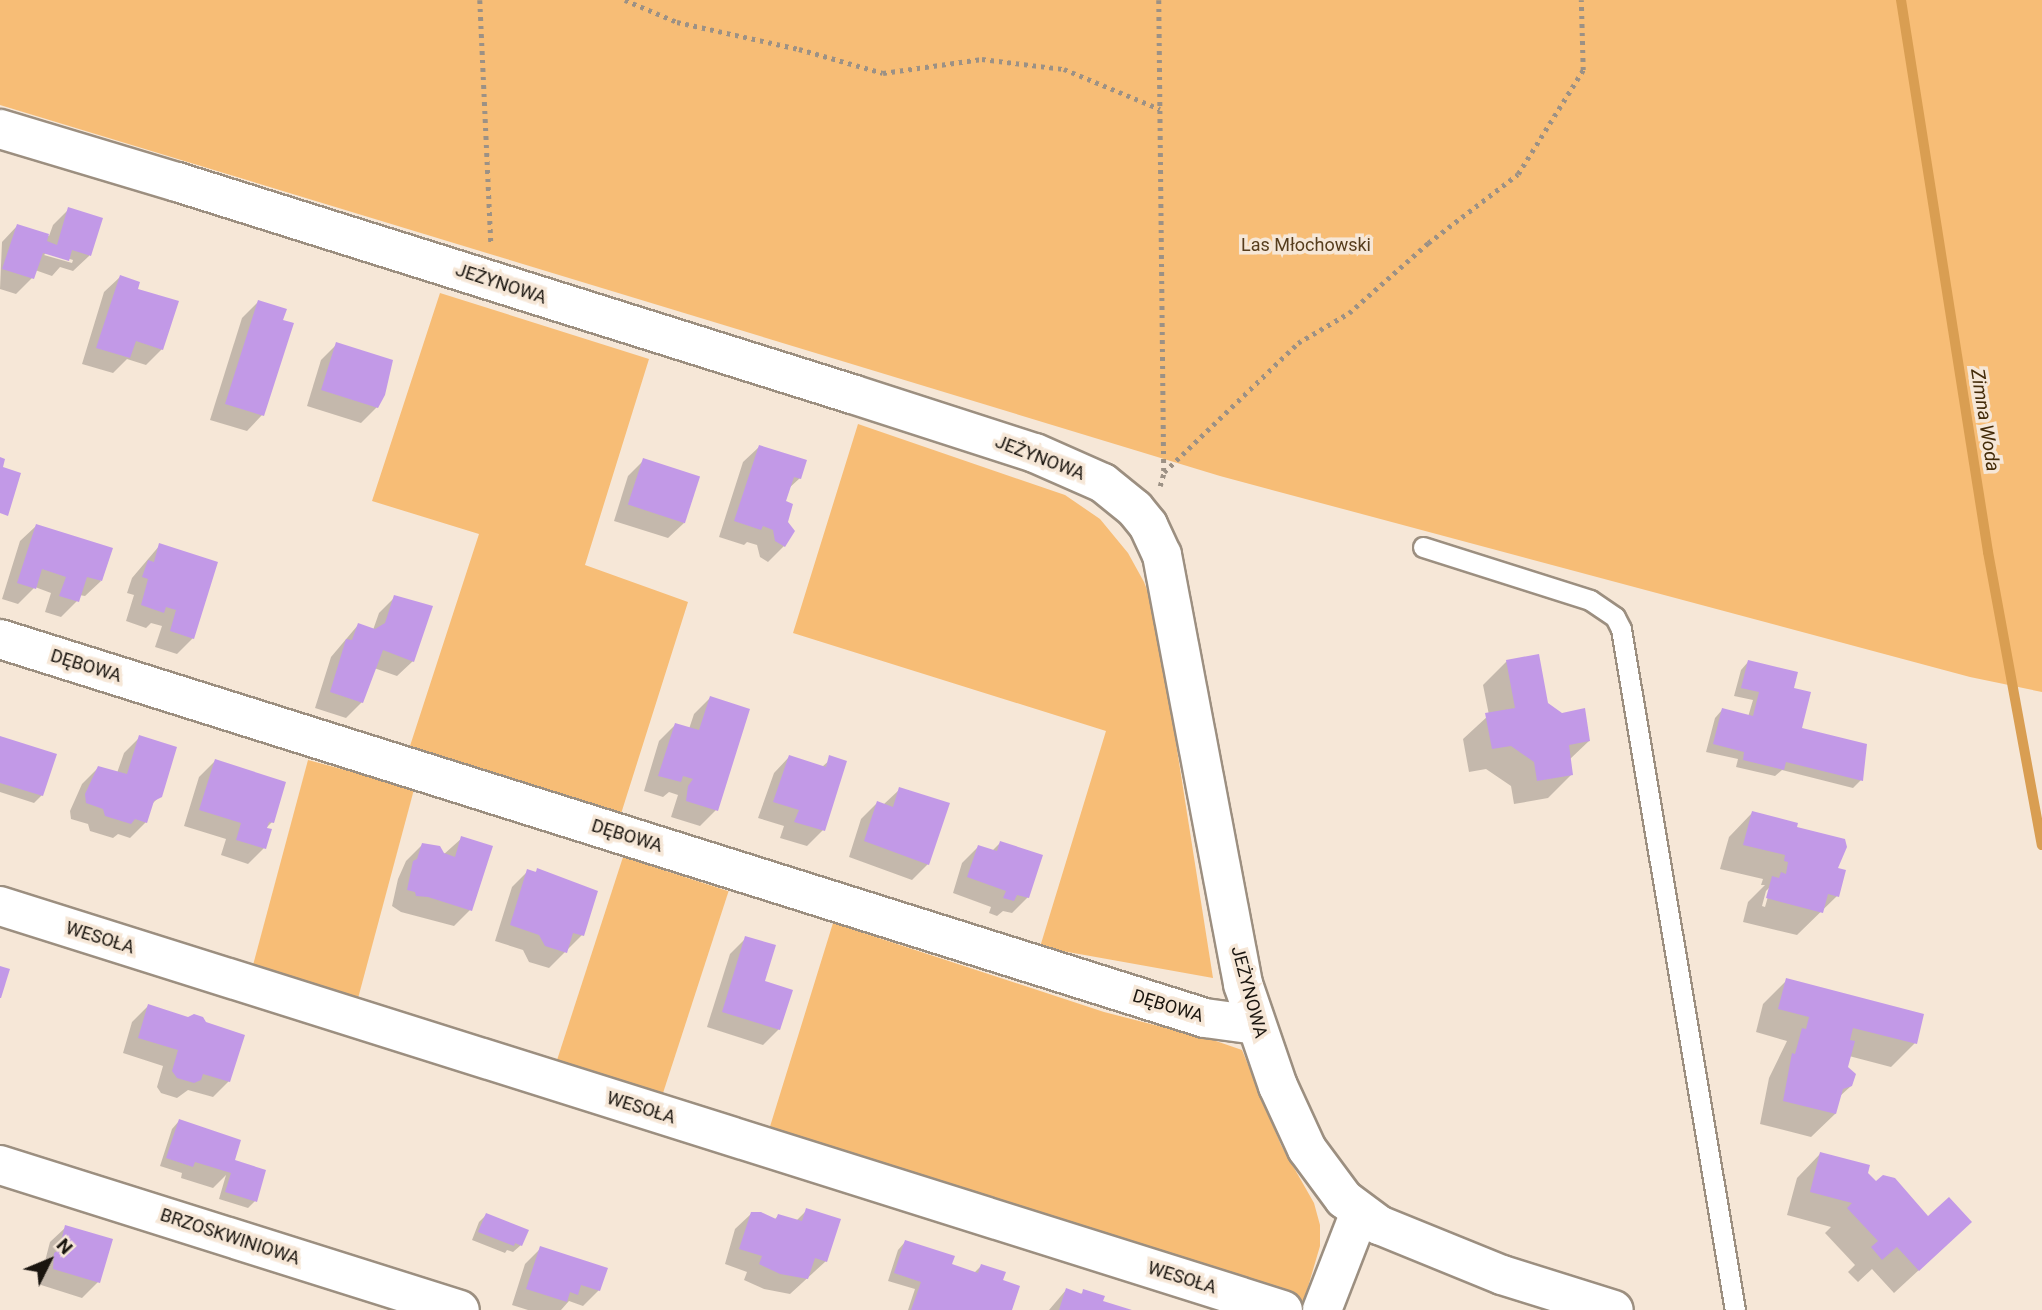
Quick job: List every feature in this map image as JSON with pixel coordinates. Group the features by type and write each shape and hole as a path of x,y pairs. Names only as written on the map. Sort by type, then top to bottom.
{"street":[{"name":"JEŻYNOWA","path":"0,130 493,282 1061,462 1103,483 1127,502 1148,525 1162,555 1243,984 1283,1097 1307,1149 1330,1183 1360,1212 1399,1236 1502,1275 1614,1310"},
{"name":"DĘBOWA","path":"0,639 1205,1018 1256,1025"},
{"name":"WESOŁA","path":"0,906 1283,1310"},
{"name":"BRZOSKWINIOWA","path":"0,1165 460,1310"},
{"path":"1322,1310 1360,1212"}],"lane":[{"path":"1423,547 1590,600 1615,617 1621,629 1735,1310"}],"path":[{"path":"480,0 493,282"},
{"path":"625,0 677,22 799,49 883,73 982,59 1063,69 1160,109"},
{"path":"1148,525 1164,472 1159,0"},
{"path":"1164,472 1298,343 1349,313 1428,243 1518,174 1583,70 1581,0"}],"green space":[{"name":"Las Młochowski","path":"0,0 2042,0 2042,692 1970,677 1220,476 0,105"},
{"path":"440,293 649,359 585,565 688,602 620,817 409,749 479,534 372,501"},
{"path":"858,424 1065,495 1100,519 1128,553 1155,610 1213,978 1040,947 1106,731 793,633"},
{"path":"308,760 414,788 358,1000 251,972"},
{"path":"623,857 729,891 661,1101 555,1066"},
{"path":"833,923 1104,1012 1242,1050 1281,1145 1314,1203 1320,1225 1320,1246 1303,1304 768,1133"}],"building":[{"path":"68,207 103,218 91,256 72,250 69,261 43,253 34,279 2,269 17,224 49,234 47,241 57,245"},
{"path":"120,275 140,282 138,289 179,301 163,350 136,341 130,358 96,348"},
{"path":"258,300 287,309 283,320 294,323 264,416 225,404"},
{"path":"336,342 393,360 385,395 378,408 321,390"},
{"path":"759,445 807,460 801,479 794,477 786,501 793,504 788,522 795,531 785,547 775,541 773,530 763,526 761,530 734,521"},
{"path":"0,457 5,459 3,467 21,473 8,516 0,513"},
{"path":"643,458 700,477 685,523 628,505"},
{"path":"36,524 113,548 102,581 87,577 79,602 59,596 66,577 42,569 36,589 17,583"},
{"path":"159,543 218,562 194,639 170,631 176,610 166,607 164,613 141,605 148,579 142,577 148,560 154,562"},
{"path":"394,595 433,606 414,662 383,650 363,703 330,692 346,639 352,640 358,623 375,629 385,623"},
{"path":"1539,654 1548,703 1562,713 1585,708 1590,741 1569,745 1573,775 1537,781 1534,762 1511,746 1492,749 1485,713 1515,708 1506,660"},
{"path":"1748,660 1798,672 1794,688 1811,692 1802,728 1867,744 1863,781 1786,762 1784,770 1743,760 1744,752 1713,744 1722,708 1753,716 1759,692 1741,688"},
{"path":"710,696 750,709 718,811 686,801 688,786 693,779 683,776 681,782 658,776 675,723 699,730"},
{"path":"139,735 177,747 162,797 154,801 147,823 135,819 131,824 105,816 103,809 86,803 85,794 98,766 127,774"},
{"path":"0,736 57,754 43,796 0,783"},
{"path":"789,755 826,767 829,755 847,761 825,831 794,822 799,810 773,802"},
{"path":"215,759 286,782 274,823 269,822 267,828 272,829 266,849 236,840 241,823 199,810"},
{"path":"899,787 950,803 929,865 864,841 877,801 893,807"},
{"path":"1752,811 1798,823 1797,827 1845,839 1847,847 1838,868 1846,870 1839,897 1828,894 1823,913 1766,898 1772,876 1779,878 1781,872 1786,874 1788,862 1784,861 1785,855 1743,845"},
{"path":"461,836 493,846 472,911 428,897 416,896 415,892 407,890 413,861 417,859 422,843 440,846 444,853 455,857"},
{"path":"1000,841 1043,855 1029,898 1017,895 1014,901 1003,898 1006,891 967,877 978,845 997,851"},
{"path":"537,868 598,891 584,936 573,933 567,953 545,946 539,935 510,925 527,869 536,872"},
{"path":"745,936 776,945 765,981 793,990 780,1030 722,1012"},
{"path":"0,966 10,969 1,998 0,998"},
{"path":"1786,978 1924,1014 1917,1044 1853,1028 1850,1040 1855,1041 1848,1067 1856,1074 1852,1086 1843,1089 1836,1114 1783,1101 1792,1053 1795,1054 1802,1028 1806,1029 1809,1017 1778,1009"},
{"path":"148,1004 188,1017 194,1014 203,1017 206,1022 245,1035 230,1082 203,1074 201,1080 194,1083 177,1078 172,1071 178,1050 138,1038"},
{"path":"179,1119 241,1140 235,1160 266,1170 257,1202 225,1192 231,1173 195,1162 193,1167 166,1158"},
{"path":"1820,1152 1870,1165 1868,1173 1876,1181 1883,1175 1895,1178 1928,1216 1949,1197 1972,1222 1919,1271 1897,1247 1882,1260 1871,1247 1878,1241 1847,1208 1852,1203 1810,1192"},
{"path":"806,1208 841,1219 827,1262 815,1258 808,1279 780,1274 759,1264 762,1256 739,1249 751,1212 761,1212 776,1219 778,1214 802,1221"},
{"path":"486,1213 529,1230 522,1246 515,1243 514,1246 478,1232"},
{"path":"65,1225 113,1239 100,1283 53,1269 54,1253 59,1250"},
{"path":"905,1240 955,1256 952,1264 978,1273 981,1264 1006,1272 1003,1280 1020,1286 1012,1310 911,1310 921,1282 894,1273"},
{"path":"540,1246 608,1268 600,1291 581,1285 578,1295 570,1292 567,1302 526,1289"},
{"path":"1066,1288 1082,1294 1083,1289 1105,1296 1103,1301 1132,1310 1059,1310"}],"waterway":[{"name":"Zimna Woda","path":"1901,0 1988,552 2042,845"}]}
